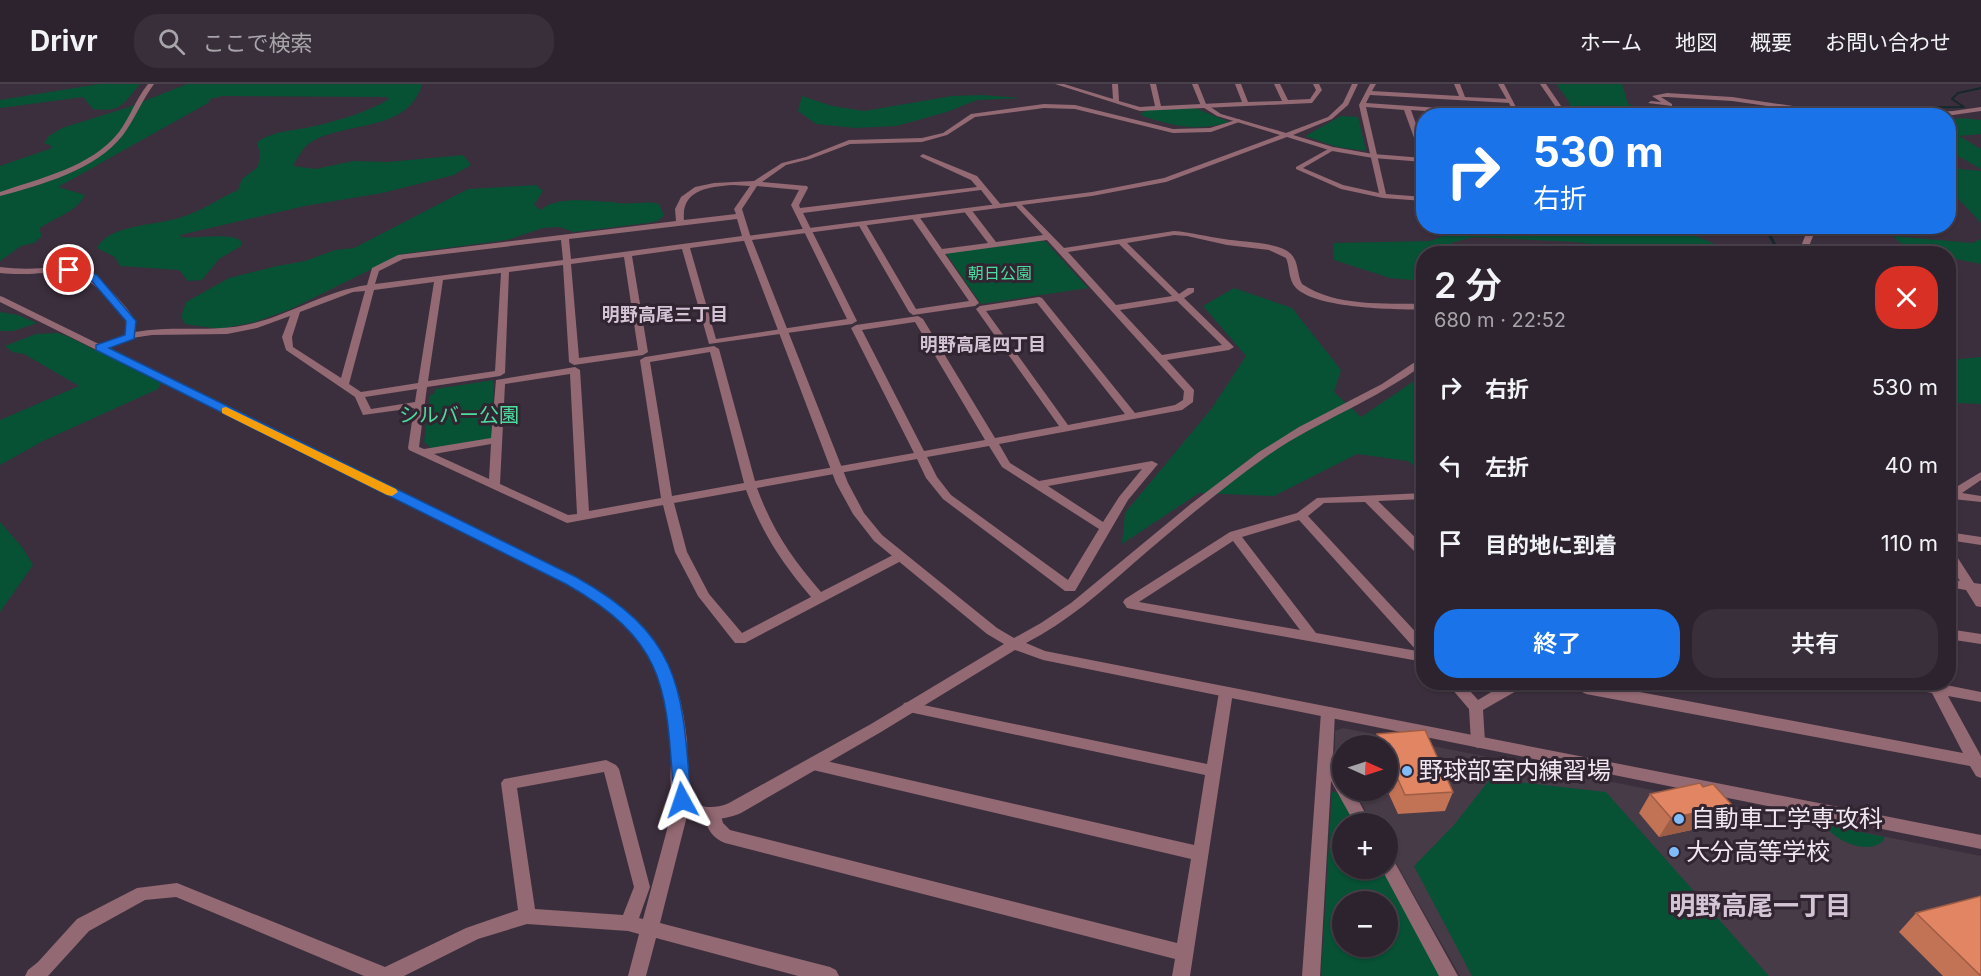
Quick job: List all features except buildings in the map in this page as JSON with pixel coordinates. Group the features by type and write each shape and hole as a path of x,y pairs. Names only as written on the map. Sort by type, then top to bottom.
{"street":[{"path":"0,194 59,173 107,147 118,137 151,84"},
{"path":"1058,84 1076,87 1140,109 1312,101 1319,90 1316,84"},
{"path":"1114,84 1116,102"},
{"path":"1153,84 1158,108"},
{"path":"1195,84 1204,106 1216,114 1332,149 1373,156 1416,158"},
{"path":"1238,84 1246,104"},
{"path":"1277,84 1286,102"},
{"path":"100,348 130,336 163,331 216,332 242,329 264,323 339,293 370,287 1109,192 1166,180 1288,136 1330,118 1346,104 1355,84"},
{"path":"1373,84 1362,105 1383,196"},
{"path":"1457,84 1463,98"},
{"path":"1500,84 1514,108"},
{"path":"1543,84 1560,108"},
{"path":"1369,93 1418,93 1510,101"},
{"path":"1651,104 1670,105 1655,96 1667,95 1741,100 1790,108"},
{"path":"1239,121 1211,130 1191,131 1173,130 1059,105 988,112 973,115 945,134 930,138 842,144 808,158 784,164 754,185 740,204 739,216 837,470 859,514 878,538 992,631 1014,644 1065,660 1981,842"},
{"path":"1362,105 1416,109"},
{"path":"1407,108 1416,134"},
{"path":"1956,113 1981,109"},
{"path":"1332,149 1298,168 1341,187 1383,196 1416,198"},
{"path":"923,156 963,171 983,188 998,206"},
{"path":"681,223 679,211 681,204 695,189 715,184 804,188 795,206 852,321 712,342 686,246"},
{"path":"798,211 983,188"},
{"path":"439,278 413,448 567,519 1180,407 1190,399 1189,390 1019,204"},
{"path":"967,210 993,245"},
{"path":"344,384 375,270 401,257 739,216"},
{"path":"862,224 913,312 975,303 915,217"},
{"path":"1062,251 1178,233 1268,247 1290,256 1295,281 1309,292 1370,306 1416,307"},
{"path":"565,237 574,362 643,352 628,254"},
{"path":"940,252 1049,237"},
{"path":"1120,242 1229,347 1159,358"},
{"path":"0,270 17,272 56,269 94,277 129,317 132,325 130,336"},
{"path":"359,395 500,374 505,269"},
{"path":"1113,308 1178,298 1191,290"},
{"path":"0,298 571,581 615,609 647,641 667,676 676,716 682,800 637,976"},
{"path":"1065,428 980,309 1039,300 1132,416"},
{"path":"297,309 287,337 289,348 359,395 367,413 419,404"},
{"path":"1037,485 1152,464 1123,499 1070,588 947,497 932,478 856,328 918,319 1010,469 1105,528"},
{"path":"820,599 786,559 768,530 750,485 714,350 645,360 668,500 678,543 704,596 740,640 820,599 899,557"},
{"path":"682,800 695,811 713,814 735,808 1033,635 1081,603 1186,513 1264,454 1297,433 1407,373 1416,366"},
{"path":"494,485 500,381 575,370 583,516"},
{"path":"423,453 497,440"},
{"path":"1956,492 1981,475"},
{"path":"1416,496 1321,500 1301,516 1234,535 1130,602 1132,605 1416,656"},
{"path":"1956,496 1981,499"},
{"path":"1368,498 1416,546"},
{"path":"1301,516 1416,641"},
{"path":"1234,535 1312,638"},
{"path":"1956,537 1981,541"},
{"path":"1956,562 1976,587 1981,603"},
{"path":"1956,583 1976,587"},
{"path":"1956,635 1981,639"},
{"path":"1460,690 1476,708 1478,742"},
{"path":"1476,708 1506,690"},
{"path":"1591,690 1979,765"},
{"path":"1938,690 1979,765"},
{"path":"1942,690 1981,697"},
{"path":"1181,976 1226,692"},
{"path":"909,707 1214,771"},
{"path":"1311,976 1328,712"},
{"path":"1325,756 1332,768"},
{"path":"813,764 1201,854"},
{"path":"527,916 509,783 606,766 611,769 642,887 628,923"},
{"path":"713,814 715,826 725,836 1185,953"},
{"path":"1395,879 1449,976"},
{"path":"34,976 83,925 143,893 177,890 386,976 458,939 527,916 628,923 649,927 830,976"}],"shaded area":[{"name":"大分高等学校","path":"1343,728 1378,735 1335,735 1335,731"},
{"name":"大分高等学校","path":"1398,739 1981,856 1981,976 1460,976 1398,867 1398,813 1367,813 1360,801 1398,801"}],"green space":[{"path":"99,84 140,84 117,108 93,109 83,97 0,108 0,100"},
{"path":"187,84 422,84 415,99 405,110 391,118 343,130 313,141 304,148 293,166 315,169 354,161 388,162 463,155 471,165 454,175 382,193 305,206 180,235 181,237 230,237 241,241 241,246 219,259 202,280 188,281 179,270 120,266 115,257 97,248 103,240 122,230 187,215 238,190 242,179 258,167 260,153 257,142 278,133 354,115 389,99 386,97 222,96 210,99 208,103 58,187 85,195 70,211 39,229 42,236 34,243 21,246 0,261 0,166 52,148 44,143 49,136 62,128 129,107"},
{"path":"1556,84 1622,84 1628,104 1639,108 1571,108 1568,100"},
{"path":"982,95 1021,98 977,100 947,112 896,126 856,128 816,124 798,111 802,96 832,106 864,111 952,96"},
{"path":"1195,108 1229,122 1207,127 1175,125 1154,120 1140,113 1145,112 1144,110"},
{"path":"1341,116 1358,117 1366,151 1337,147 1305,136"},
{"path":"1956,119 1981,120 1981,134 1959,136 1981,149 1981,169 1956,155"},
{"path":"1956,169 1981,171 1981,223 1956,196"},
{"path":"536,185 543,191 534,205 541,210 556,202 565,201 648,203 659,204 664,215 658,221 648,223 574,232 559,227 543,228 507,240 402,254 291,309 255,322 220,329 185,324 181,317 186,302 229,278 305,261 335,250 354,248 468,189"},
{"path":"1448,234 1690,234 1720,246 1610,246 1474,237 1451,243 1450,246 1416,246 1416,280 1390,278 1334,260 1333,243 1430,241"},
{"path":"1893,236 1972,243 1981,239 1981,264 1956,259 1956,246 1904,246"},
{"name":"朝日公園","path":"1039,240 1046,242 1088,288 981,304 945,252"},
{"path":"1234,288 1292,308 1341,370 1334,392 1361,417 1416,380 1416,467 1408,461 1357,454 1274,496 1199,493 1122,544 1125,513 1212,408 1246,356 1203,306"},
{"path":"0,312 18,315 37,323 13,331 0,331"},
{"path":"57,333 161,383 158,389 43,441 0,465 0,420 79,386 24,354 12,352 5,346 36,334"},
{"path":"1981,357 1981,404 1956,405 1956,359"},
{"name":"シルバー公園","path":"494,380 491,439 432,449 424,442 430,395 434,394 435,389"},
{"path":"0,522 22,547 33,565 0,612"},
{"path":"1490,779 1606,792 1769,976 1472,976 1414,866 1454,825"},
{"path":"1332,792 1332,801 1345,801 1351,813 1332,813 1332,879 1388,879 1394,891 1332,891 1332,957 1398,957 1398,898 1442,976 1321,976"},
{"path":"1826,825 1885,837 1880,843 1864,847 1845,842 1830,831"}],"waterway":[{"path":"1866,108 1964,107 1952,99 1958,93 1981,88"},
{"path":"1772,234 1770,236 1776,246"}],"slow traffic":[{"path":"226,411 392,492"}],"place":[{"name":"野球部室内練習場","path":"1407,771"},
{"name":"自動車工学専攻科","path":"1679,819"},
{"name":"大分高等学校","path":"1674,852"}],"district":[{"name":"明野高尾三丁目","path":"665,315"},
{"name":"明野高尾四丁目","path":"983,345"},
{"name":"明野高尾一丁目","path":"1760,906"}],"route":[{"path":"69,270 94,277 131,321 130,336 100,348 571,581 598,596 625,617 654,650 667,676 679,738 682,800"}]}
